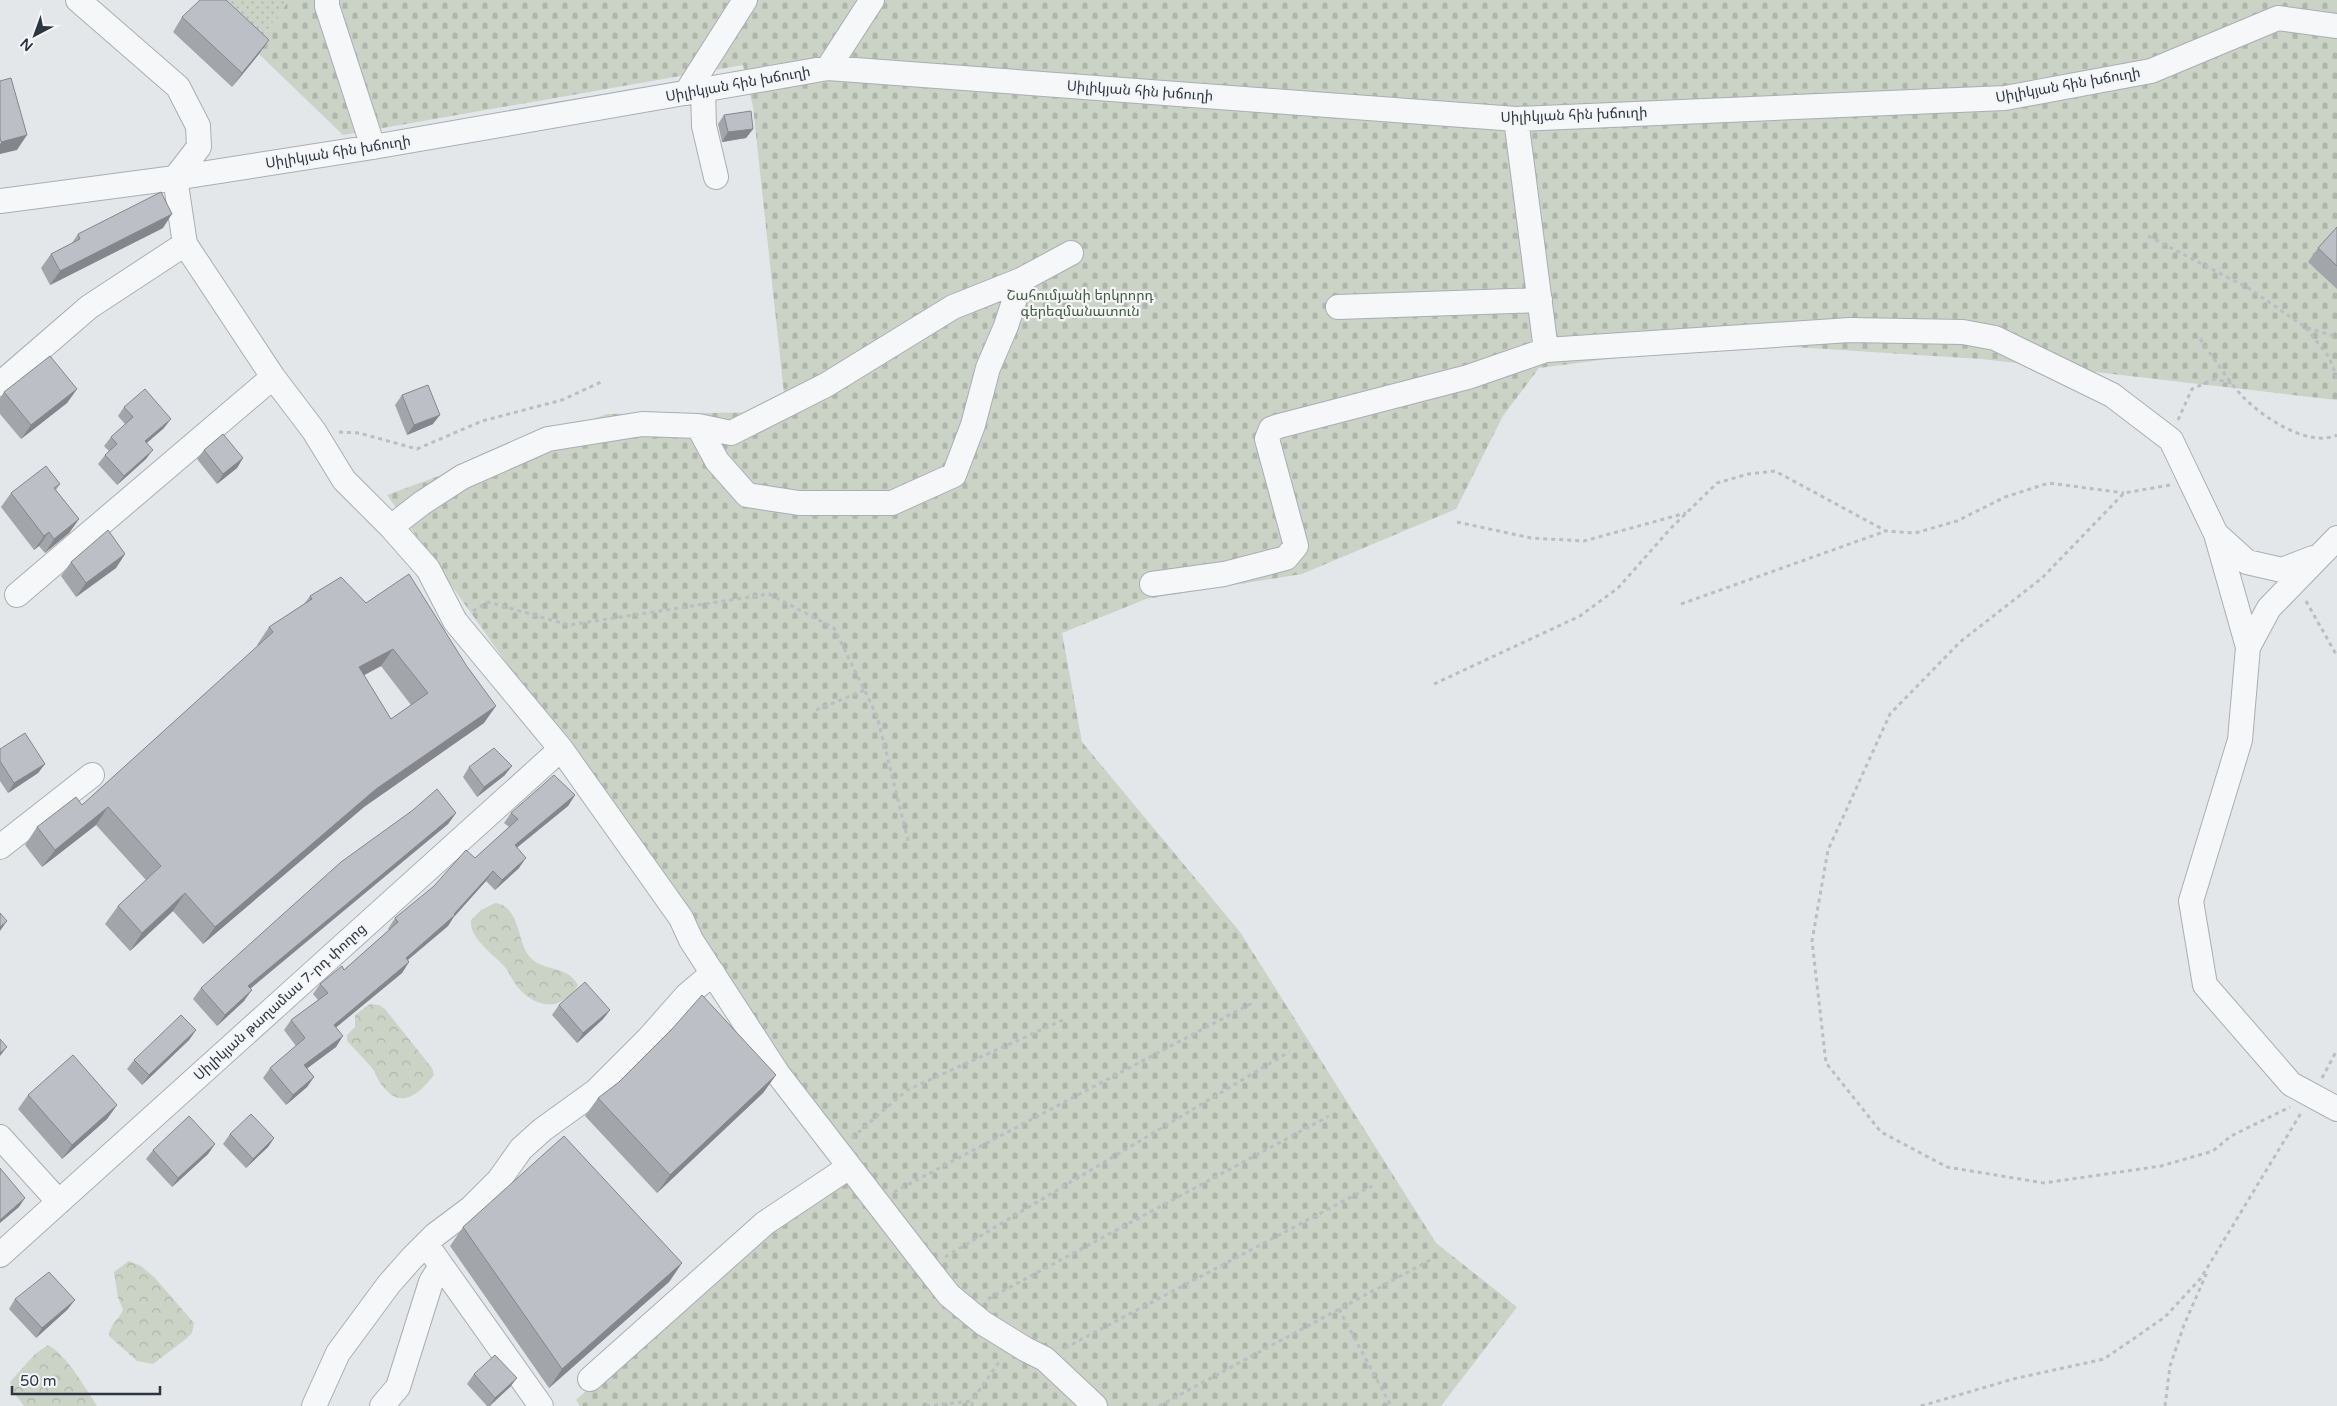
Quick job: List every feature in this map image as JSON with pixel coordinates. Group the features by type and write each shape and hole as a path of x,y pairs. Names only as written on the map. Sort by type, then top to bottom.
{"street":[{"path":"78,0 178,87 198,126 199,147 175,178 185,244 273,377 314,431 344,480 391,527 428,569 455,621 561,749 681,918 691,940 778,1074 949,1295 1013,1342 1045,1359 1095,1406"},
{"path":"327,0 327,6 373,147"},
{"path":"716,177 694,92 745,0"},
{"path":"828,68 872,0"},
{"name":"Սիլիկյան հին խճուղի","path":"0,201 175,178 373,147 828,68 1516,119 2005,98 2151,71 2278,18 2337,26"},
{"path":"1516,119 1546,350"},
{"path":"0,384 89,307 185,244"},
{"path":"391,527 422,502 462,477 548,438 642,424 698,426 731,433 826,385 953,308 1021,280 1071,252"},
{"path":"698,426 717,461 747,495 799,503 892,503 954,475 973,426 988,368 1006,326 1021,280"},
{"path":"1338,307 1540,300"},
{"path":"1152,584 1224,574 1286,558 1296,546 1267,439 1271,429 1468,377 1546,350 1850,330 1963,332 1995,338 2112,396 2171,440 2216,534 2248,647 2240,740 2191,901 2205,985 2290,1084 2337,1110"},
{"path":"17,595 273,377"},
{"path":"2216,534 2247,562 2282,570 2319,556"},
{"path":"2248,647 2269,608 2337,538"},
{"name":"Սիլիկյան թաղամաս 7-րդ փողոց","path":"0,1255 561,749"},
{"path":"0,847 92,775"},
{"path":"314,1406 338,1354 389,1284 426,1244 478,1201 499,1180 521,1149 542,1130 596,1091 649,1038 686,996 712,973"},
{"path":"0,1136 59,1202"},
{"path":"590,1379 765,1223 843,1159"},
{"path":"426,1244 540,1406"},
{"path":"382,1406 398,1387 430,1282 441,1266"}],"path":[{"path":"2148,236 2250,289 2305,327 2329,357 2337,378"},
{"path":"2305,327 2337,337"},
{"path":"2200,339 2244,398 2297,434 2330,438 2337,435"},
{"path":"2171,440 2185,401 2192,389 2214,379 2232,383"},
{"path":"314,431 359,433 417,449 482,421 562,400 601,382"},
{"path":"1434,684 1580,616 1618,588 1687,512 1717,483 1748,474 1775,471 1886,531"},
{"path":"1681,604 1886,531 1915,533 1957,521 2005,497 2049,483 2124,493 2192,482"},
{"path":"2124,493 2042,578 1960,642 1890,714 1828,850 1812,941 1826,1063 1881,1132 1947,1167 2044,1183 2161,1166 2213,1151 2231,1136 2312,1096"},
{"path":"1457,522 1531,538 1584,541 1687,512"},
{"path":"2295,580 2337,656"},
{"path":"455,621 488,602 569,625 769,594 834,628 877,716 909,844"},
{"path":"816,710 865,690"},
{"path":"876,1202 1254,1002"},
{"path":"843,1159 907,1090 1062,1020"},
{"path":"1921,1406 2013,1379 2104,1359 2165,1317 2201,1278 2312,1096 2337,1050"},
{"path":"927,1267 1289,1052"},
{"path":"968,1310 1329,1116"},
{"path":"1045,1359 1372,1186"},
{"path":"1160,1406 1434,1258"},
{"path":"2166,1406 2170,1366 2184,1325 2213,1258"},
{"path":"1339,1309 1391,1406"},
{"path":"972,1406 972,1401 1013,1342"},
{"path":"926,1406 972,1401"}],"green space":[{"path":"225,0 289,0 261,39"},
{"name":"Շահումյանի երկրորդ գերեզմանատուն","path":"289,0 2337,0 2337,400 1981,359 1732,343 1539,368 1503,416 1456,509 1302,574 1146,599 1062,633 1082,742 1240,932 1436,1243 1517,1307 1441,1406 580,1406 576,1400 734,1256 847,1177 518,679 387,495 607,414 786,412 753,107 743,65 343,135 259,54 261,39"},
{"path":"495,903 509,910 514,917 525,950 529,956 541,965 561,971 573,978 578,985 569,996 556,1004 549,1005 536,1002 520,990 505,967 477,939 471,927 471,920 481,910"},
{"path":"370,1004 379,1005 385,1009 432,1068 434,1075 428,1083 407,1098 393,1096 386,1090 365,1060 347,1041 347,1035 355,1027 355,1015"},
{"path":"129,1261 141,1266 154,1277 194,1323 192,1333 187,1338 153,1364 137,1361 109,1336 123,1309 118,1298 114,1272"},
{"path":"48,1345 69,1364 97,1406 24,1406 14,1393 10,1382 35,1354"}],"building":[{"path":"200,0 226,0 269,40 242,73 182,17"},
{"path":"11,78 27,135 1,142 0,81"},
{"path":"751,111 753,129 728,132 724,115"},
{"path":"161,192 172,214 60,271 51,254 80,239 78,234"},
{"path":"2337,227 2337,266 2318,248"},
{"path":"50,356 77,389 31,425 4,392"},
{"path":"428,385 440,415 414,425 402,395"},
{"path":"145,389 171,419 145,441 153,450 124,476 105,455 117,444 111,437 133,417 124,407"},
{"path":"223,434 243,458 223,474 204,450"},
{"path":"46,466 60,484 54,488 79,519 54,539 49,532 44,536 11,493"},
{"path":"108,530 125,554 86,583 71,562"},
{"path":"409,574 466,665 496,706 376,789 215,927 185,893 142,933 118,906 161,866 108,807 55,850 37,827 76,797 82,805 273,632 269,627 312,599 310,596 341,577 366,603","holes":["393,649 428,693 391,719 359,667"]},
{"path":"25,733 45,764 14,783 0,761 0,749"},
{"path":"494,748 512,766 484,787 469,767"},
{"path":"554,775 575,795 515,845 526,858 502,880 493,871 455,915 406,958 409,962 334,1025 343,1036 304,1065 314,1077 293,1095 270,1068 305,1038 291,1020 328,993 320,984 342,966 344,970 398,922 395,918 434,886 466,850 475,858 518,819 511,813"},
{"path":"437,789 456,813 248,986 252,990 225,1015 201,988 341,862 413,810"},
{"path":"0,913 7,921 0,927"},
{"path":"585,982 610,1010 583,1033 559,1005"},
{"path":"702,995 776,1075 670,1175 598,1098 619,1082 672,1029"},
{"path":"181,1015 196,1030 149,1075 134,1060"},
{"path":"0,1039 7,1047 0,1053"},
{"path":"73,1055 117,1105 72,1145 28,1095"},
{"path":"251,1114 274,1138 253,1159 230,1134"},
{"path":"189,1116 215,1144 178,1178 153,1150"},
{"path":"564,1136 682,1263 562,1369 463,1227"},
{"path":"0,1168 25,1198 0,1220"},
{"path":"49,1272 75,1300 42,1328 15,1299"},
{"path":"495,1355 517,1378 495,1398 474,1374"}]}
